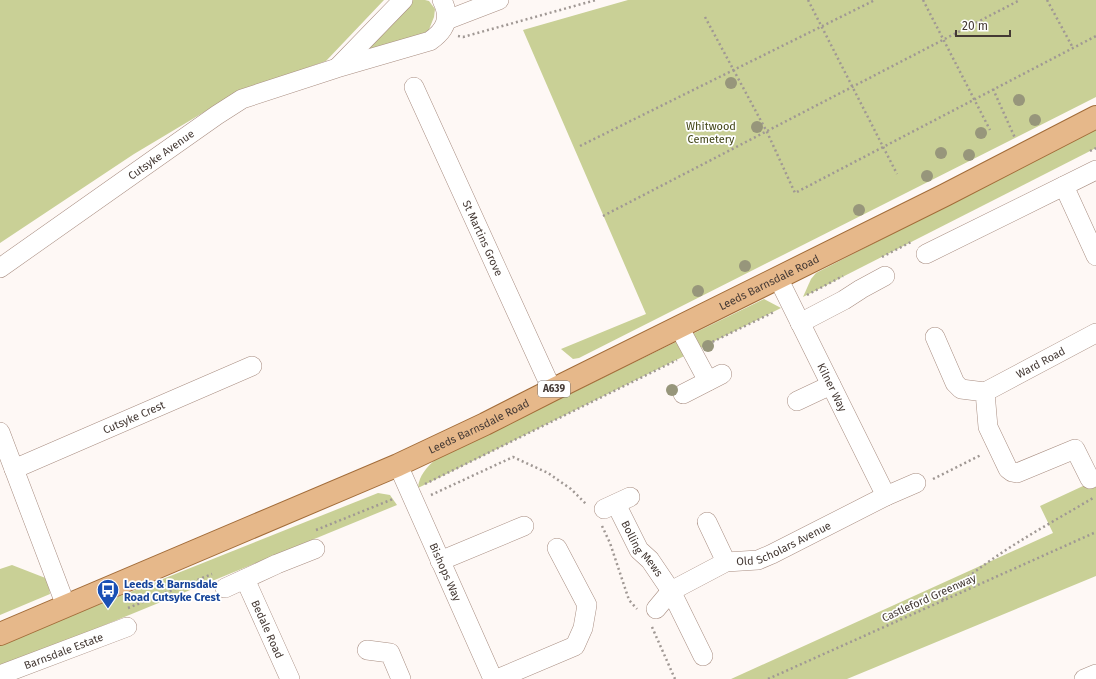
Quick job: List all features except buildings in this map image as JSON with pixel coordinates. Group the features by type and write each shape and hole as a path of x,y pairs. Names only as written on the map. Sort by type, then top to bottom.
{"main road":[{"name":"Leeds Barnsdale Road","path":"0,634 398,465 485,424 1096,117"}],"street":[{"name":"Cutsyke Avenue","path":"337,68 403,0"},
{"path":"442,0 446,10 443,27"},
{"name":"Cutsyke Avenue","path":"0,268 242,99 337,68 430,41 443,27 499,0"},
{"name":"St Martins Grove","path":"414,87 552,390"},
{"path":"920,247 1040,198 1093,171"},
{"path":"1064,186 1096,256"},
{"path":"800,323 885,276"},
{"name":"Kilner Way","path":"778,278 886,496"},
{"path":"679,327 692,352 715,378 683,394"},
{"name":"Ward Road","path":"985,392 1096,333"},
{"path":"935,337 955,383 961,389 985,392 988,427 1008,469 1017,473 1075,449 1090,479"},
{"name":"Cutsyke Crest","path":"14,469 252,366"},
{"path":"797,401 831,385"},
{"path":"0,432 66,606"},
{"name":"Bishops Way","path":"398,465 493,679"},
{"name":"Old Scholars Avenue","path":"656,609 671,591 726,562 758,560 886,496 923,482"},
{"name":"Bolling Mews","path":"617,504 639,550 650,560 671,591 704,656"},
{"path":"707,522 726,562"},
{"path":"440,561 524,526"},
{"path":"225,588 277,564 315,540"},
{"path":"497,679 576,646 583,628 587,605 557,548"},
{"name":"Bedale Road","path":"245,579 290,679"},
{"name":"Barnsdale Estate","path":"0,675 125,619"},
{"path":"367,650 390,653 400,679"}],"path":[{"path":"443,27 463,37 596,0"},
{"path":"808,0 897,174"},
{"path":"580,146 875,0"},
{"path":"923,0 990,130"},
{"path":"603,216 1020,0"},
{"path":"1047,0 1073,48"},
{"path":"705,16 767,132 795,193 1096,36"},
{"path":"993,89 1023,155"},
{"path":"1089,152 1096,148"},
{"path":"880,258 920,247"},
{"path":"315,540 845,276"},
{"path":"923,482 995,444"},
{"path":"940,602 959,584 1003,551 1096,496"},
{"name":"Castleford Greenway","path":"768,679 1096,532"},
{"path":"125,619 212,574"}],"green space":[{"path":"0,0 384,0 326,61 236,93 134,154 0,243"},
{"path":"410,0 429,1 435,9 434,17 428,32 375,49 363,51"},
{"name":"Whitwood Cemetery","path":"628,0 1096,0 1096,97 579,358 573,359 561,349 646,314 523,30"},
{"path":"1096,129 1096,148 803,297 811,279 816,273"},
{"path":"764,299 781,308 418,488 422,475 436,459"},
{"path":"1096,480 1096,576 847,679 731,679 1053,533 1040,506"},
{"path":"378,493 390,495 397,505 0,668 0,644"},
{"path":"12,565 48,579 50,594 0,615 0,569"}],"place":[{"name":"Leeds & Barnsdale Road Cutsyke Crest","path":"108,610"}]}
